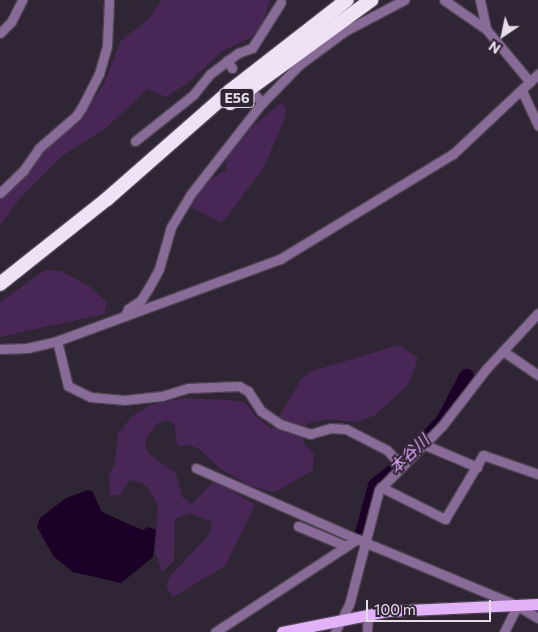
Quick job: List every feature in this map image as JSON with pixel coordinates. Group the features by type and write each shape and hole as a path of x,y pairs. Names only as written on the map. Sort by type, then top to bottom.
{"highway":[{"name":"E56","path":"107,199 230,92 347,0"},
{"name":"E56","path":"0,284 107,199 371,0"}],"main road":[{"path":"282,632 368,614 427,607 538,604"}],"street":[{"path":"0,33 11,22 22,0"},
{"path":"0,193 23,171 39,148 76,116 82,107 99,74 107,46 109,0"},
{"path":"125,316 128,309 141,300 159,270 168,235 190,195 262,103 299,65 345,30 404,0"},
{"path":"444,0 486,29 530,82"},
{"path":"480,0 486,29"},
{"path":"135,141 193,95 210,74 230,65 238,52 252,48 281,2"},
{"path":"0,349 27,348 57,340 289,254 453,154 538,74"},
{"path":"522,91 538,126"},
{"path":"255,95 262,103"},
{"path":"335,632 342,619 357,578 361,540 381,487 442,426 503,351 538,313"},
{"path":"57,340 68,386 91,397 124,400 162,396 189,388 239,386 248,391 261,411 280,424 310,434 331,428 346,429 386,450 402,466"},
{"path":"503,351 538,375"},
{"path":"423,444 477,467"},
{"path":"381,487 445,519 487,454 538,474"},
{"path":"196,468 514,604 538,618"},
{"path":"298,526 346,546"},
{"path":"215,632 346,546 361,540"},
{"path":"504,632 515,610 514,604"},
{"path":"367,632 368,614"}],"shaded area":[{"path":"162,0 270,0 260,29 250,38 221,52 188,83 166,97 148,89 106,128 63,155 20,198 0,225 0,196 82,116 104,84 120,42 148,19"},
{"path":"281,103 286,107 285,118 263,169 222,223 189,206 198,196 199,186 226,170 227,157 248,130"},
{"path":"45,270 61,271 89,286 107,302 104,314 0,337 0,302"},
{"path":"399,345 418,358 409,384 375,415 357,422 327,419 306,424 303,443 314,454 313,470 275,492 253,487 222,470 199,449 189,445 179,447 176,442 175,425 168,420 158,423 148,435 145,444 147,452 176,474 182,497 192,504 215,480 255,505 225,566 173,597 166,587 171,575 210,534 212,522 190,513 175,519 174,561 162,572 155,551 158,505 148,488 142,483 130,480 120,495 110,496 109,474 115,464 118,434 131,417 150,405 185,398 226,400 245,402 255,416 272,429 302,378 312,371"},
{"path":"88,490 92,491 102,512 142,530 149,527 156,530 153,557 121,583 73,572 54,557 37,527 40,518 66,498"}],"waterway":[{"name":"本谷川","path":"361,536 375,485 397,468 443,420 466,376"}]}
